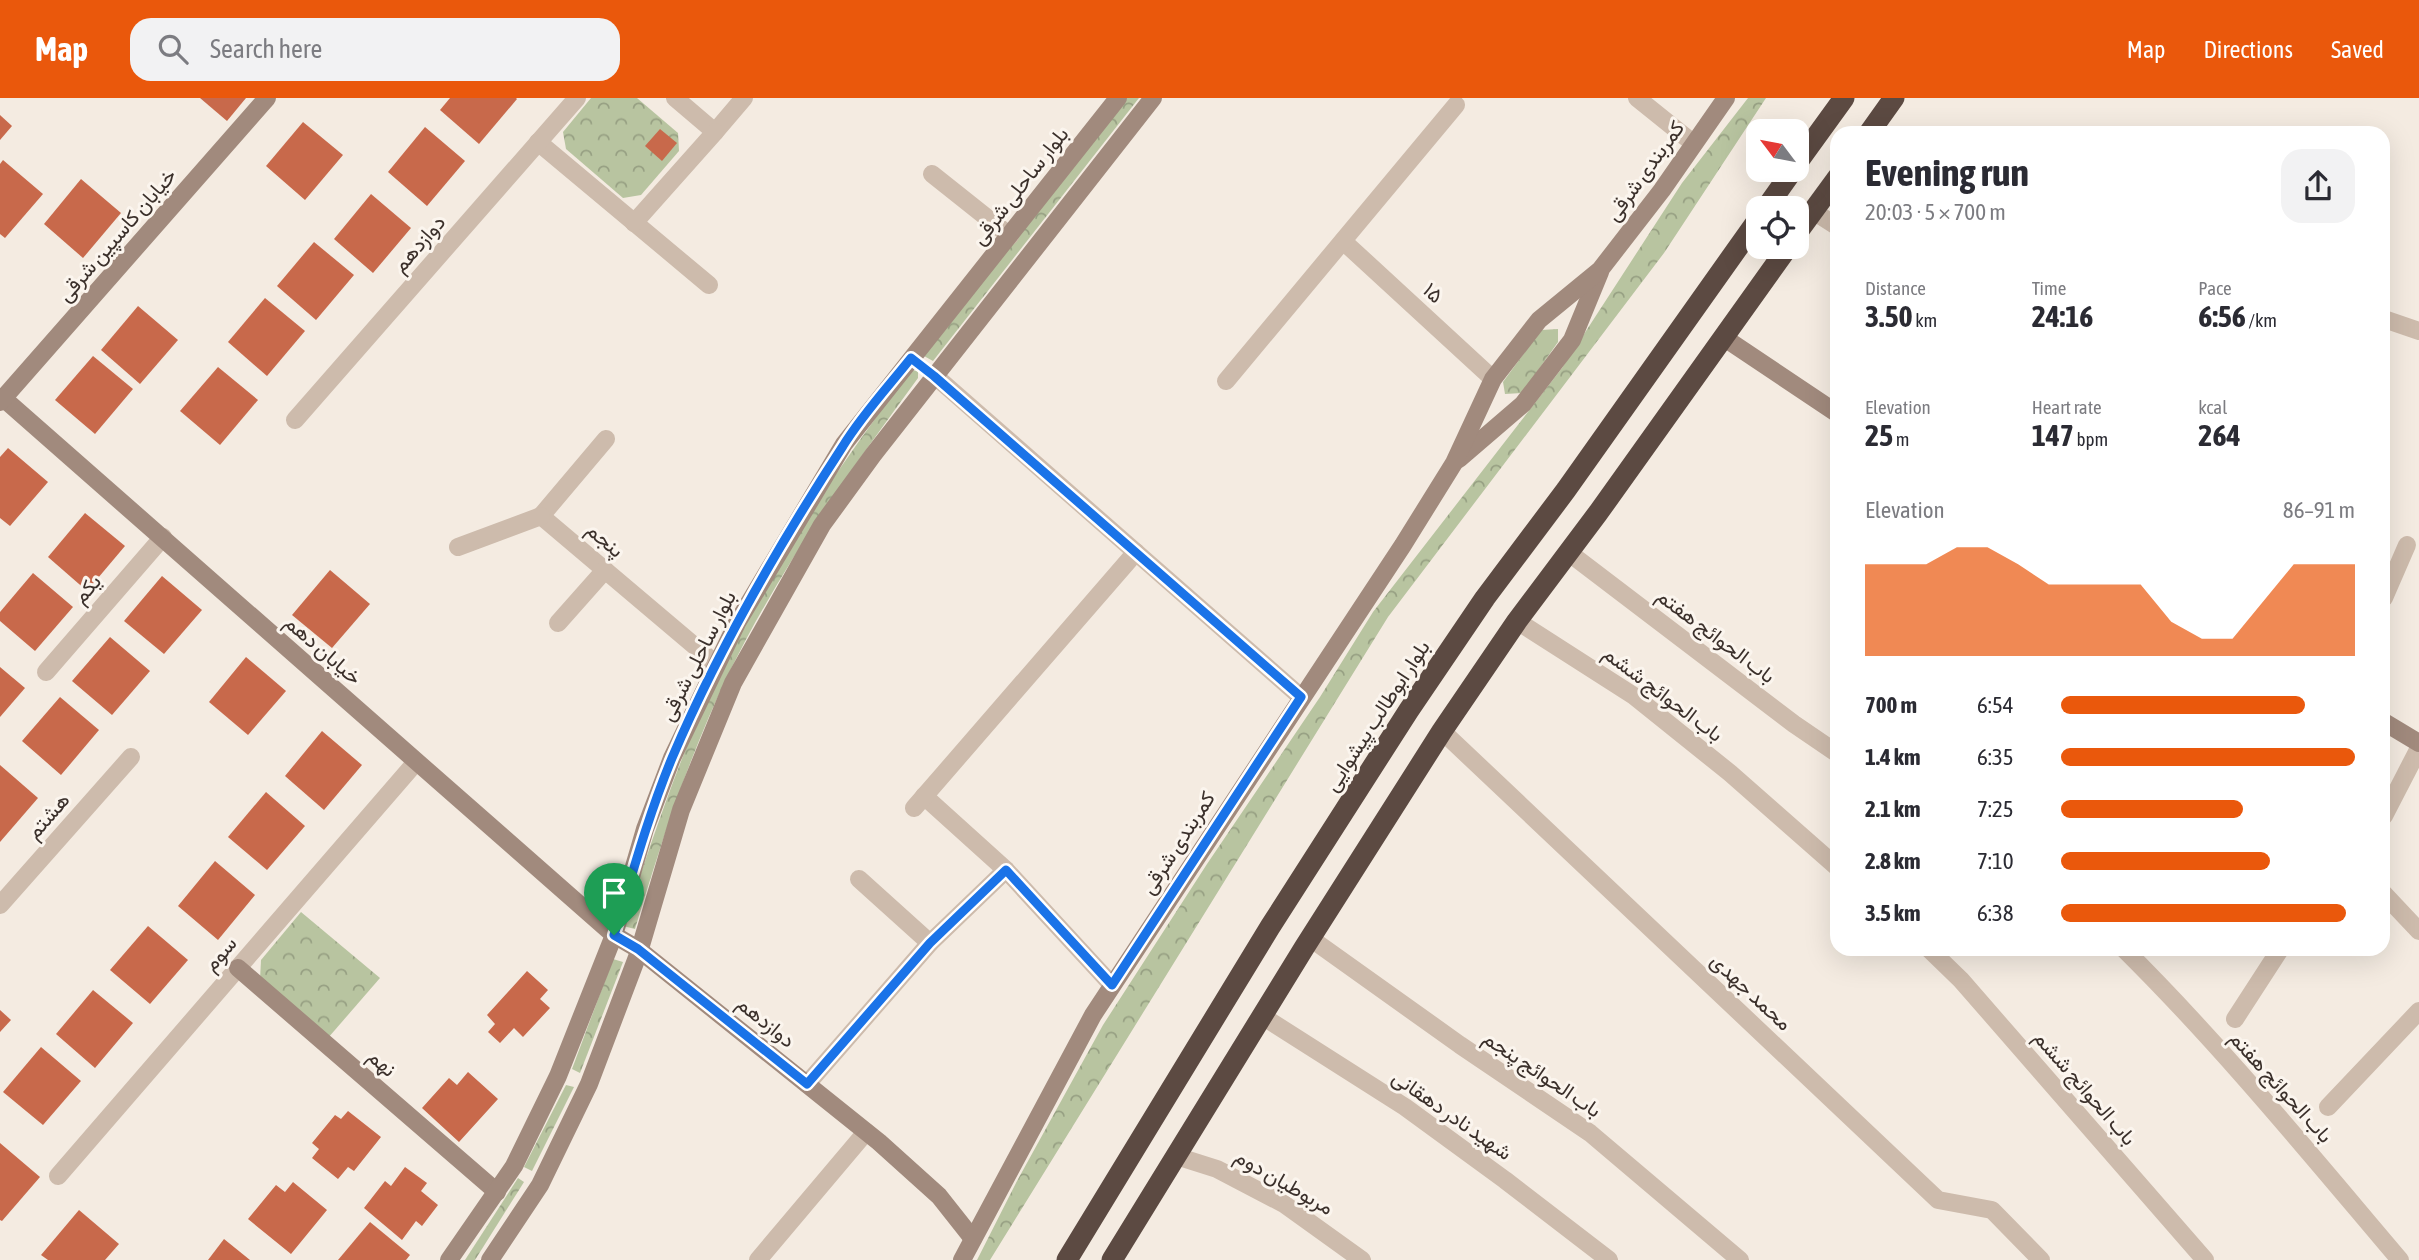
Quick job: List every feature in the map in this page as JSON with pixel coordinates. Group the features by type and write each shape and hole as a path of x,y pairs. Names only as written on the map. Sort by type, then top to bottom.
{"highway":[{"path":"1810,145 1844,98"},
{"path":"1874,126 1894,98"},
{"path":"1809,216 1830,188"},
{"name":"بلوار ابوطالب پیشوایی","path":"1066,1260 1270,927 1409,710 1485,598 1746,236"},
{"path":"1112,1260 1310,937 1441,731 1517,621 1779,259"}],"street":[{"name":"خیابان کاسپین شرقی","path":"2,400 267,98"},
{"name":"دوازدهم","path":"295,420 577,98"},
{"path":"675,98 715,132"},
{"path":"634,222 744,98"},
{"name":"بلوار ساحلی شرقی","path":"449,1260 514,1166 558,1076 614,935 645,829 672,758 737,622 844,444 1118,98"},
{"name":"بلوار ساحلی شرقی","path":"490,1260 540,1185 583,1097 638,949 681,810 733,683 822,526 934,376 1153,98"},
{"path":"1637,98 1693,143"},
{"name":"کمربندی شرقی","path":"962,1260 1093,1015 1403,545 1454,463 1493,379 1539,320 1600,270 1727,98"},
{"path":"1226,381 1456,106"},
{"path":"538,142 709,285"},
{"path":"932,174 1010,236"},
{"path":"1813,211 1830,222"},
{"name":"۱۵","path":"1343,241 1493,379"},
{"name":"کمربندی شرقی","path":"1454,463 1523,404 1572,340 1600,270"},
{"path":"2390,321 2419,331"},
{"path":"1723,337 1830,410"},
{"path":"911,358 1301,697"},
{"name":"خیابان دهم","path":"2,400 163,537 614,935"},
{"path":"458,547 541,516 606,439"},
{"name":"پنجم","path":"541,516 716,664"},
{"name":"یکم","path":"46,672 163,537"},
{"path":"2390,584 2407,545"},
{"path":"1112,985 1006,870 919,802 1136,552"},
{"name":"باب الحوائج هفتم","path":"1568,552 1830,749"},
{"path":"558,623 605,570"},
{"name":"باب الحوائج ششم","path":"1517,621 1634,696 1730,773 1830,861"},
{"path":"2390,726 2419,745 2390,804"},
{"name":"محمد جهدی","path":"1441,731 1938,1200 1992,1210 2041,1260"},
{"name":"هشتم","path":"0,905 131,757"},
{"name":"سوم","path":"58,1176 416,762"},
{"path":"807,1084 930,943 1006,870"},
{"path":"859,879 930,943"},
{"path":"2390,900 2419,931"},
{"name":"دوازدهم","path":"614,935 638,949 866,1132 939,1196 973,1239"},
{"name":"باب الحوائج پنجم","path":"1310,937 1460,1045 1590,1133 1740,1260"},
{"name":"باب الحوائج ششم","path":"1936,956 1961,980 2205,1260"},
{"name":"باب الحوائج هفتم","path":"2131,956 2295,1136 2400,1260"},
{"path":"2235,1019 2276,956"},
{"name":"نهم","path":"238,968 497,1192"},
{"path":"2328,1107 2419,1011"},
{"name":"شهید نادر دهقانی","path":"1262,1016 1405,1107 1609,1260"},
{"path":"758,1260 866,1132"},
{"name":"مربوطیان دوم","path":"1176,1156 1217,1169 1284,1204 1358,1258"}],"green space":[{"path":"591,98 637,98 678,133 679,151 641,195 623,198 566,149 563,132"},
{"path":"1126,98 1139,98 933,361 924,356"},
{"path":"1748,98 1766,98 1752,119 1746,119 1746,128 1664,253 1388,617 990,1260 977,1260 1103,1025 1207,864 1320,697 1373,612 1562,368 1682,183"},
{"path":"1558,329 1558,342 1522,393 1505,394 1503,382 1541,330"},
{"path":"911,370 918,371 918,378 818,519 751,630 716,700 690,764 635,929 623,926 681,761 708,696 743,625 810,513"},
{"path":"301,912 380,978 328,1038 260,980 261,960"},
{"path":"613,959 623,962 580,1073 572,1069"},
{"path":"566,1085 574,1087 532,1171 524,1167"},
{"path":"518,1178 524,1182 475,1260 465,1260"}],"building":[{"path":"200,98 246,98 227,121"},
{"path":"450,98 517,99 479,144 440,110"},
{"path":"0,115 12,126 0,140"},
{"path":"303,122 343,155 305,200 266,166"},
{"path":"425,127 465,161 427,206 388,172"},
{"path":"660,129 677,143 662,161 645,146"},
{"path":"3,160 43,194 5,238 0,234 0,164"},
{"path":"81,179 121,213 83,258 44,224"},
{"path":"371,194 411,228 373,273 334,239"},
{"path":"314,242 354,275 316,320 277,286"},
{"path":"265,298 305,331 267,376 228,342"},
{"path":"138,306 178,340 140,384 101,350"},
{"path":"93,356 133,389 95,434 55,400"},
{"path":"218,367 258,400 220,445 180,411"},
{"path":"8,448 48,482 10,526 0,518 0,457"},
{"path":"85,513 125,546 87,591 48,557"},
{"path":"330,570 370,604 332,648 292,615"},
{"path":"33,573 73,607 35,651 0,621 0,612"},
{"path":"162,576 202,610 164,654 124,621"},
{"path":"110,637 150,671 112,715 72,681"},
{"path":"246,657 286,691 248,735 209,702"},
{"path":"0,667 25,688 0,717"},
{"path":"60,697 99,730 61,775 22,741"},
{"path":"322,731 362,765 324,810 285,776"},
{"path":"0,765 38,798 0,842"},
{"path":"266,792 305,826 267,870 228,837"},
{"path":"215,861 255,895 218,940 178,906"},
{"path":"148,926 188,960 150,1004 110,970"},
{"path":"527,971 548,990 540,999 550,1008 523,1037 514,1028 500,1043 488,1032 495,1024 487,1015"},
{"path":"93,990 133,1023 95,1068 56,1034"},
{"path":"0,1010 11,1020 0,1032"},
{"path":"41,1047 81,1081 43,1125 3,1092"},
{"path":"468,1072 498,1099 459,1142 422,1108 449,1078 457,1085"},
{"path":"348,1111 381,1137 354,1171 348,1167 338,1179 312,1158 319,1149 312,1143 335,1115 341,1119"},
{"path":"0,1143 40,1177 2,1221 0,1220"},
{"path":"405,1167 427,1183 421,1191 438,1205 422,1226 416,1221 402,1240 364,1208 385,1181 391,1186"},
{"path":"293,1182 327,1210 291,1254 248,1219 276,1185 285,1192"},
{"path":"79,1210 119,1244 105,1260 48,1260 41,1255"},
{"path":"370,1222 410,1255 406,1260 338,1260"},
{"path":"224,1239 250,1260 208,1260"}],"route":[{"path":"911,358 1301,697 1112,985 1006,870 930,943 807,1084 638,949 614,935 645,829 672,758 737,622 844,444 911,358"}]}
